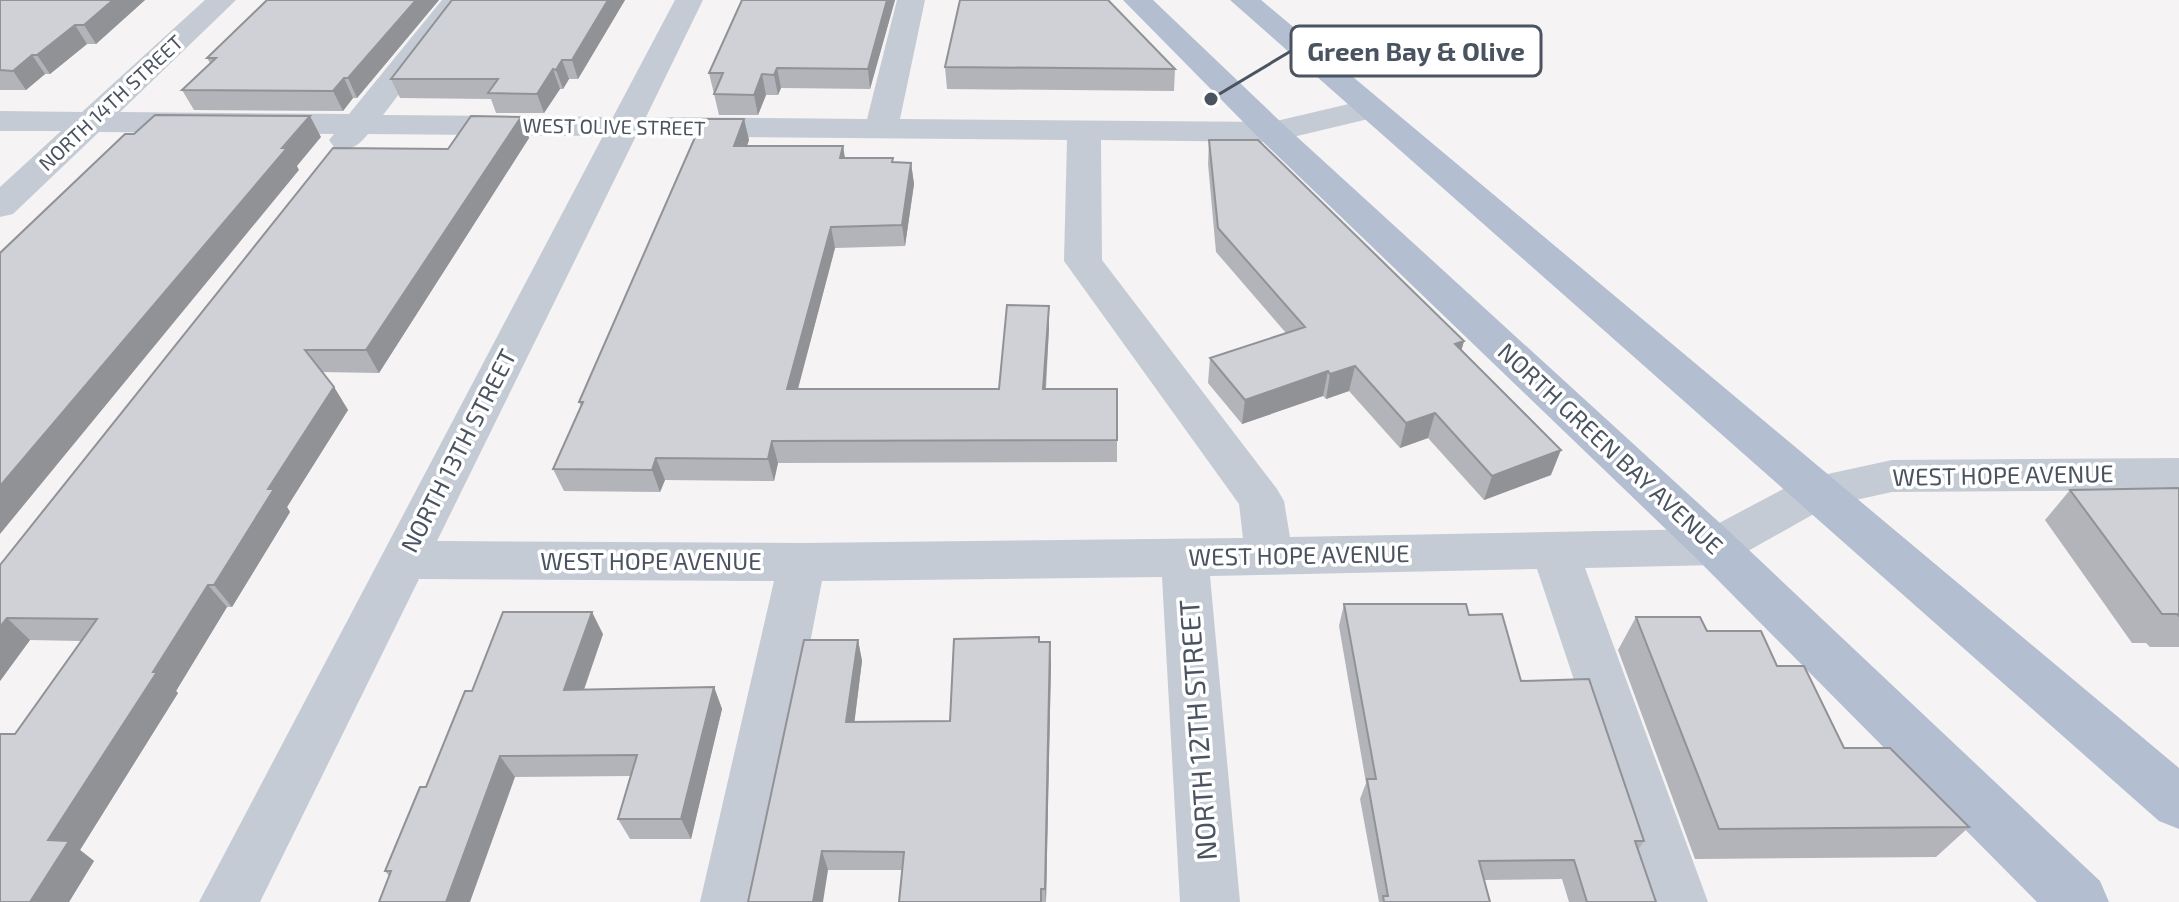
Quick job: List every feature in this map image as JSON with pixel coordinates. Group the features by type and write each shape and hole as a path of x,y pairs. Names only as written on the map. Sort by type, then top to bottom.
{"main road":[{"name":"NORTH GREEN BAY AVENUE","path":"1137,0 1272,132 1715,547 2079,902"},
{"path":"1244,0 2179,803"}],"street":[{"name":"NORTH 14TH STREET","path":"0,206 222,0"},
{"path":"323,169 457,0"},
{"name":"NORTH 13TH STREET","path":"229,902 689,0"},
{"path":"881,129 911,0"},
{"name":"WEST OLIVE STREET","path":"0,121 1272,132 1370,109"},
{"path":"1084,130 1083,261 1261,501 1269,557"},
{"name":"WEST HOPE AVENUE","path":"403,560 802,562 1269,557 1715,547 1816,492 1892,476 2179,474"},
{"path":"1555,552 1678,902"},
{"name":"NORTH 12TH STREET","path":"1185,558 1210,902"},
{"path":"730,902 802,562"}],"building":[{"path":"0,0 113,0 84,25 75,25 13,71 0,70"},
{"path":"267,0 416,0 333,91 182,90 216,58 207,58"},
{"path":"452,0 608,0 572,60 562,60 537,94 488,93 498,79 391,79"},
{"path":"742,0 887,0 868,69 777,68 774,75 762,74 754,95 714,94 723,73 709,73"},
{"path":"960,0 1108,0 1175,69 945,67"},
{"path":"155,115 310,116 282,148 287,148 0,486 0,253 125,134 134,134"},
{"path":"471,116 521,117 366,350 305,350 334,387 268,489 274,489 214,585 208,585 153,672 157,672 48,840 69,841 30,902 0,902 0,734 15,734 97,619 7,618 0,627 0,565 333,148 448,149"},
{"path":"703,119 744,119 734,146 843,146 840,158 893,158 892,162 911,163 902,225 831,227 787,389 999,389 1007,305 1049,306 1043,389 1117,389 1117,440 772,441 768,459 656,458 652,470 553,469 583,402 579,402"},
{"path":"1209,140 1258,140 1464,341 1455,344 1561,450 1492,476 1435,413 1406,423 1355,366 1330,374 1328,371 1245,400 1210,358 1305,327 1218,228"},
{"path":"2179,488 2179,616 2162,614 2070,490"},
{"path":"1344,604 1466,604 1469,615 1502,614 1521,681 1589,679 1644,841 1635,841 1656,902 1587,902 1574,860 1479,861 1490,902 1384,902 1383,896 1388,896 1367,779 1376,779"},
{"path":"503,612 592,612 564,690 714,687 681,819 618,819 637,755 500,756 446,902 379,902 391,871 385,871 420,787 426,787 465,691 472,691"},
{"path":"1636,617 1700,617 1707,631 1761,631 1777,666 1804,666 1844,748 1890,748 1969,827 1719,829"},
{"path":"1039,637 1039,642 1050,642 1045,889 1041,889 1041,902 899,902 904,852 822,851 813,902 748,902 804,640 858,640 846,722 950,721 954,639"}],"place":[{"name":"Green Bay & Olive","path":"1211,99"}]}
